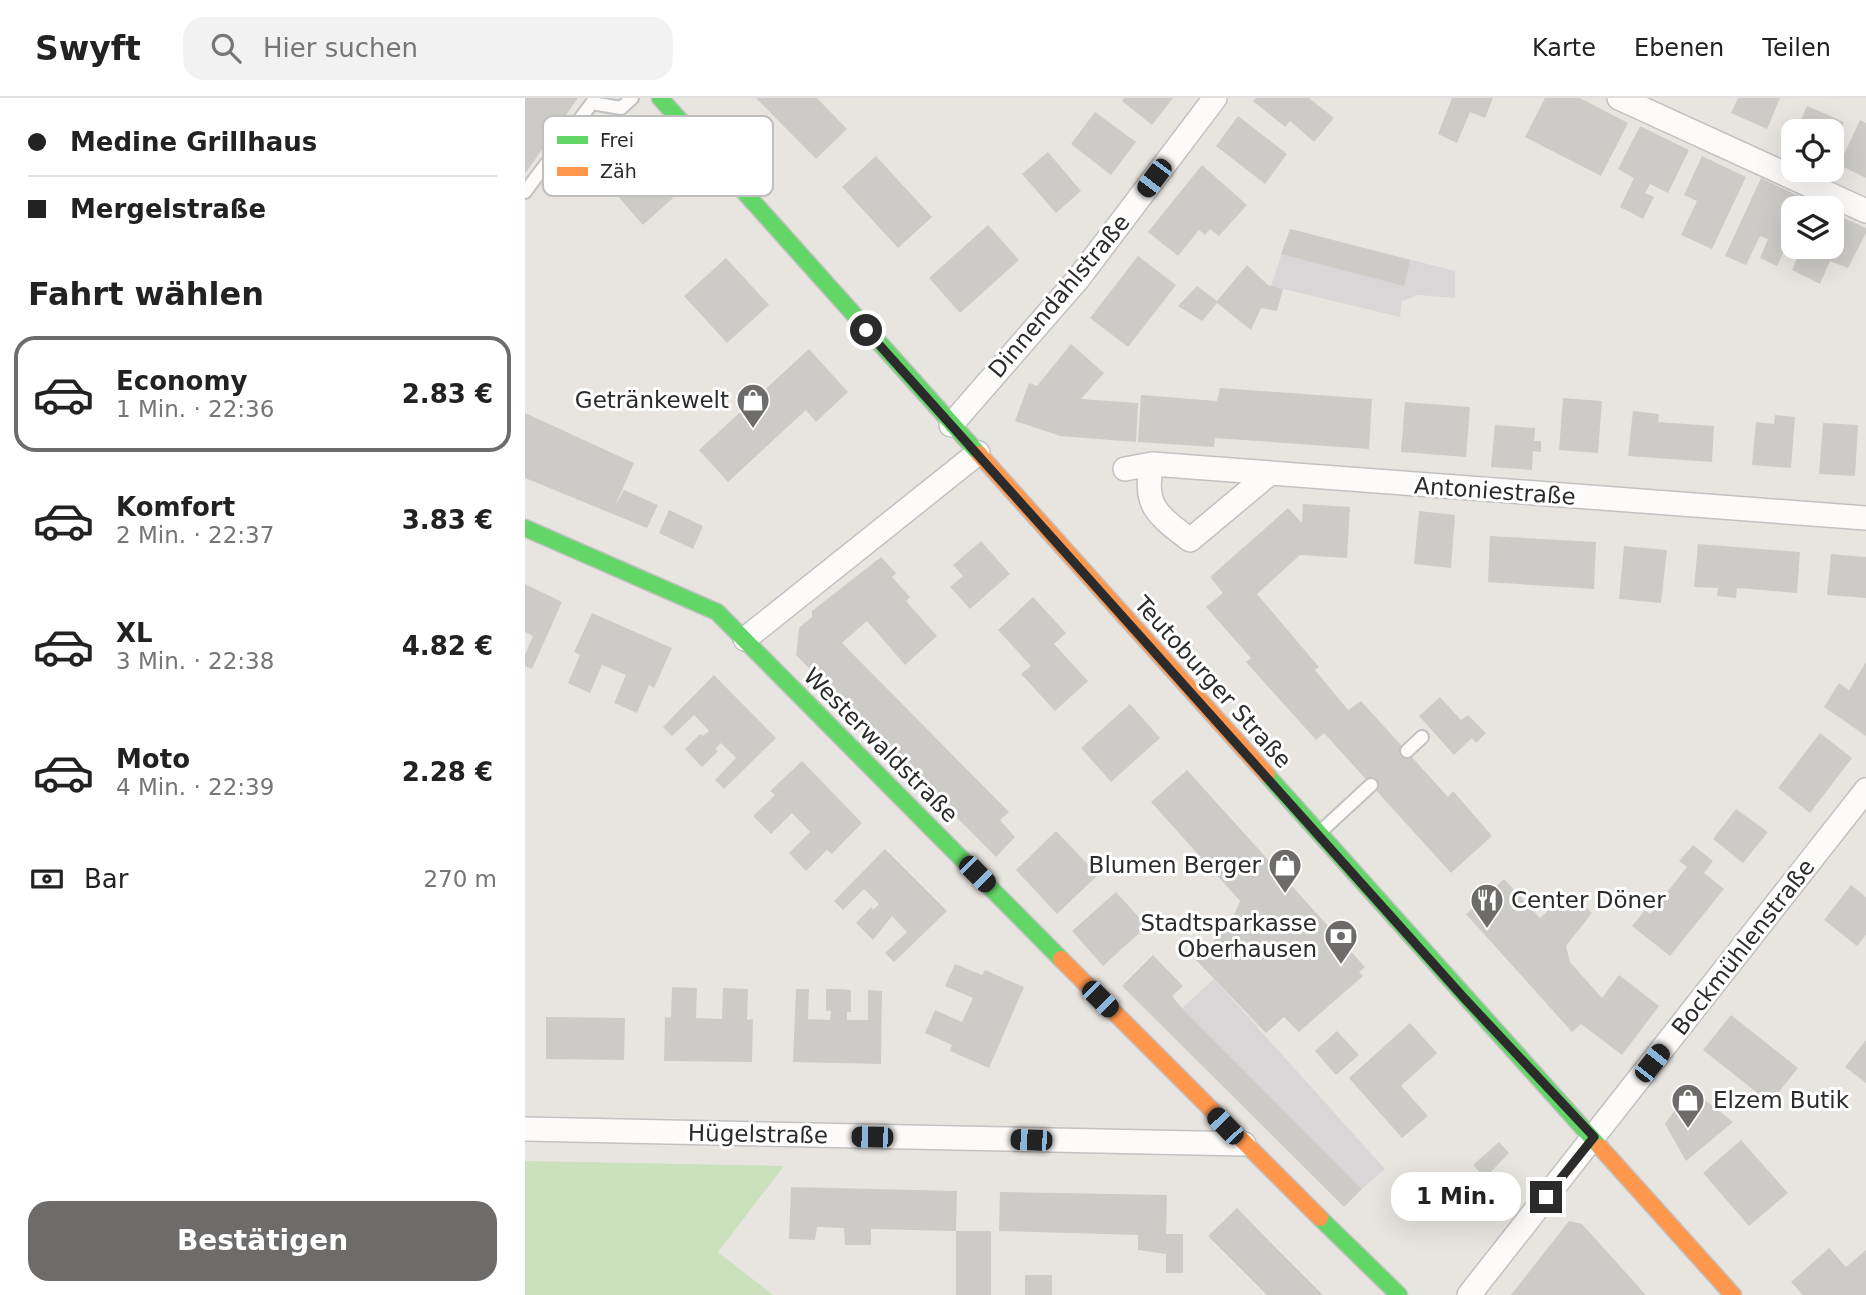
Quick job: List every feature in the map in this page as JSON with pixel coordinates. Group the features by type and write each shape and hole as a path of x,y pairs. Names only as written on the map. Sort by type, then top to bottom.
{"main road":[{"name":"Teutoburger Straße","path":"660,98 676,116"},
{"name":"Teutoburger Straße","path":"747,196 1733,1295"},
{"name":"Westerwaldstraße","path":"525,528 717,612 1244,1144 1399,1295"}],"street":[{"name":"Dinnendahlstraße","path":"951,425 1078,279 1215,98"},
{"path":"1619,98 1866,211"},
{"path":"744,639 978,453"},
{"path":"1152,464 1148,482 1150,501 1157,513 1190,540 1269,474"},
{"name":"Antoniestraße","path":"1125,469 1152,464 1866,518"},
{"name":"Bockmühlenstraße","path":"1469,1295 1866,790"},
{"name":"Hügelstraße","path":"525,1129 1244,1144"}],"lane":[{"path":"582,116 592,103 621,108 632,98"},
{"path":"525,192 543,168"},
{"path":"1407,751 1422,737"},
{"path":"1318,833 1371,785"}],"shaded area":[{"path":"1290,229 1455,271 1455,298 1418,295 1402,301 1400,317 1271,286"},
{"path":"1214,979 1385,1169 1362,1189 1182,1008"}],"green space":[{"path":"525,1161 784,1166 718,1252 773,1295 525,1295"}],"building":[{"path":"525,98 578,98 565,116 543,116 543,148 525,174"},
{"path":"756,98 817,98 847,129 816,159"},
{"path":"1124,98 1173,98 1152,125 1122,101"},
{"path":"1256,98 1309,98 1334,118 1314,142 1290,121 1285,127 1253,101"},
{"path":"1452,98 1493,98 1485,118 1470,112 1457,143 1438,134"},
{"path":"1545,98 1580,98 1628,123 1601,176 1525,137"},
{"path":"1738,98 1780,98 1767,129 1731,113"},
{"path":"1807,106 1837,119 1801,119"},
{"path":"1095,112 1136,142 1111,175 1071,144"},
{"path":"1238,116 1287,154 1265,184 1216,146"},
{"path":"1860,120 1866,123 1866,178 1844,167 1844,154"},
{"path":"1640,126 1689,150 1668,193 1650,184 1645,193 1654,197 1643,219 1620,207 1634,178 1618,169"},
{"path":"1048,152 1081,191 1056,213 1022,174"},
{"path":"876,156 932,217 898,248 842,187"},
{"path":"1702,156 1746,177 1712,249 1681,235 1697,201 1684,195"},
{"path":"1202,165 1247,205 1219,236 1210,229 1205,235 1199,230 1178,256 1148,232"},
{"path":"1761,178 1799,196 1781,196 1781,258 1777,266 1760,258 1768,239 1760,236 1746,265 1725,256"},
{"path":"618,196 671,196 673,198 643,225"},
{"path":"1844,218 1866,228 1848,268 1830,261 1820,284 1792,270 1797,259 1844,259"},
{"path":"988,225 1019,260 960,313 929,278"},
{"path":"1290,229 1410,260 1404,286 1281,254"},
{"path":"1138,256 1176,285 1128,347 1090,318"},
{"path":"726,258 769,305 727,343 684,296"},
{"path":"1247,265 1268,285 1283,289 1277,311 1261,308 1251,330 1217,303 1202,321 1178,306 1197,286 1217,301"},
{"path":"1071,344 1104,373 1081,399 1138,403 1136,442 1060,436 1015,421 1029,383 1037,386"},
{"name":"Getränkewelt","path":"809,349 848,392 816,422 806,410 728,482 699,450"},
{"path":"1220,388 1372,399 1369,449 1215,438 1214,447 1138,442 1141,395 1217,401"},
{"path":"1563,398 1602,401 1598,453 1559,450"},
{"path":"1405,402 1470,407 1466,457 1401,452"},
{"path":"1633,411 1659,414 1658,422 1714,426 1712,462 1628,456"},
{"path":"525,413 634,463 615,506 624,490 658,505 647,528 525,478"},
{"path":"1775,415 1795,417 1791,468 1752,465 1756,422 1774,424"},
{"path":"1823,423 1858,425 1855,476 1819,474"},
{"path":"1495,425 1535,428 1534,441 1541,441 1541,452 1533,451 1532,470 1491,467"},
{"path":"1303,504 1350,507 1347,558 1300,555 1257,594 1319,667 1315,670 1348,710 1361,701 1448,797 1453,791 1492,836 1451,873 1324,733 1316,740 1246,662 1251,658 1206,607 1223,593 1210,577 1288,508 1302,523"},
{"path":"669,510 703,526 693,549 659,533"},
{"path":"1419,511 1455,515 1451,568 1414,564"},
{"path":"1490,536 1596,542 1594,589 1488,582"},
{"path":"981,541 1010,574 970,609 950,587 963,576 953,565"},
{"path":"1698,544 1800,552 1797,593 1737,588 1736,598 1717,596 1718,588 1694,587"},
{"path":"1624,546 1667,550 1661,603 1619,599"},
{"path":"1831,554 1866,557 1866,598 1827,595"},
{"path":"881,557 896,573 892,577 910,597 906,601 937,636 905,665 867,621 842,643 1009,812 1000,820 1015,837 996,857 796,655 799,628 812,617 812,611"},
{"path":"525,584 562,602 532,669 525,666 525,655 533,636 525,632"},
{"path":"1033,597 1066,633 1054,644 1088,681 1055,711 1021,674 1031,666 998,630"},
{"path":"592,613 672,648 654,688 649,685 637,713 614,703 626,675 602,665 590,693 568,683 580,655 574,652"},
{"path":"1866,662 1866,736 1824,707 1839,683 1849,690"},
{"path":"714,675 776,738 724,789 715,780 736,758 721,743 715,749 718,751 702,767 685,749 700,734 703,736 709,731 694,715 672,736 663,727"},
{"path":"1440,697 1461,720 1468,715 1486,733 1476,743 1472,738 1454,755 1419,716"},
{"path":"1130,704 1160,738 1111,782 1081,748"},
{"path":"1820,733 1852,758 1810,813 1778,788"},
{"path":"802,761 862,823 832,854 827,850 806,871 789,853 810,832 792,813 771,834 753,816 775,795 770,791"},
{"path":"1187,770 1365,967 1359,972 1363,976 1299,1032 1284,1017 1266,1033 1195,959 1229,926 1240,901 1151,802"},
{"path":"1736,809 1768,832 1743,863 1713,839"},
{"path":"1056,831 1098,875 1057,914 1016,870"},
{"path":"1693,845 1713,861 1704,873 1724,889 1670,956 1632,926 1645,910 1650,914 1687,867 1679,861"},
{"path":"885,849 947,911 894,962 885,953 907,932 892,916 873,940 856,923 871,907 873,910 879,904 864,889 843,910 834,901"},
{"path":"1504,879 1540,918 1568,892 1592,913 1566,946 1570,962 1602,998 1619,975 1659,1006 1622,1055 1581,1024 1572,1032 1466,914"},
{"path":"1851,885 1866,897 1866,935 1857,946 1824,920"},
{"path":"1116,892 1147,926 1103,966 1072,931"},
{"path":"1153,955 1183,986 1172,996 1182,1008 1362,1189 1344,1207 1122,986"},
{"path":"955,964 982,975 985,970 1024,987 989,1068 950,1051 952,1045 925,1033 935,1010 962,1022 973,998 945,986"},
{"path":"672,987 697,988 696,1018 722,1019 723,988 748,989 747,1020 753,1019 752,1062 664,1061 665,1017 671,1018"},
{"path":"796,989 809,989 808,1019 830,1020 831,1011 826,1011 826,989 851,990 851,1012 847,1012 847,1020 868,1020 868,990 882,991 881,1064 793,1062"},
{"path":"1731,1015 1798,1068 1770,1103 1703,1050"},
{"path":"546,1017 625,1018 624,1060 546,1059"},
{"path":"1410,1023 1437,1053 1401,1086 1428,1116 1402,1138 1349,1078"},
{"path":"1337,1031 1359,1055 1336,1075 1315,1051"},
{"path":"1866,1040 1866,1083 1845,1067"},
{"path":"1690,1088 1733,1122 1686,1161 1665,1124"},
{"path":"1741,1140 1788,1193 1749,1226 1703,1173"},
{"path":"1499,1142 1509,1153 1485,1178 1473,1165"},
{"path":"791,1187 957,1191 956,1231 871,1229 871,1245 845,1245 844,1228 817,1227 815,1240 789,1239"},
{"path":"1000,1192 1167,1195 1166,1234 1183,1234 1183,1273 1166,1273 1166,1254 1138,1250 1138,1235 999,1231"},
{"path":"1237,1208 1323,1295 1267,1295 1208,1236"},
{"path":"1569,1221 1582,1224 1646,1295 1511,1295"},
{"path":"956,1231 991,1231 991,1295 956,1295"},
{"path":"1829,1248 1846,1267 1866,1250 1866,1295 1803,1295 1791,1282"},
{"path":"1025,1275 1052,1275 1052,1295 1025,1295"}],"traffic: fast":[{"path":"660,98 676,116"},
{"path":"748,196 979,454"},
{"path":"525,528 717,612 1061,959"},
{"path":"1267,775 1600,1147"},
{"path":"1320,1218 1399,1295"}],"traffic: slow":[{"path":"979,454 1267,775"},
{"path":"1061,959 1320,1218"},
{"path":"1600,1147 1733,1295"}],"place":[{"name":"Getränkewelt","path":"753,430"},
{"name":"Blumen Berger","path":"1285,895"},
{"name":"Center Döner","path":"1487,930"},
{"name":"Stadtsparkasse Oberhausen","path":"1341,966"},
{"name":"Elzem Butik","path":"1688,1130"}],"route":[{"path":"866,330 1011,488 1465,999 1594,1137 1546,1197"}]}
